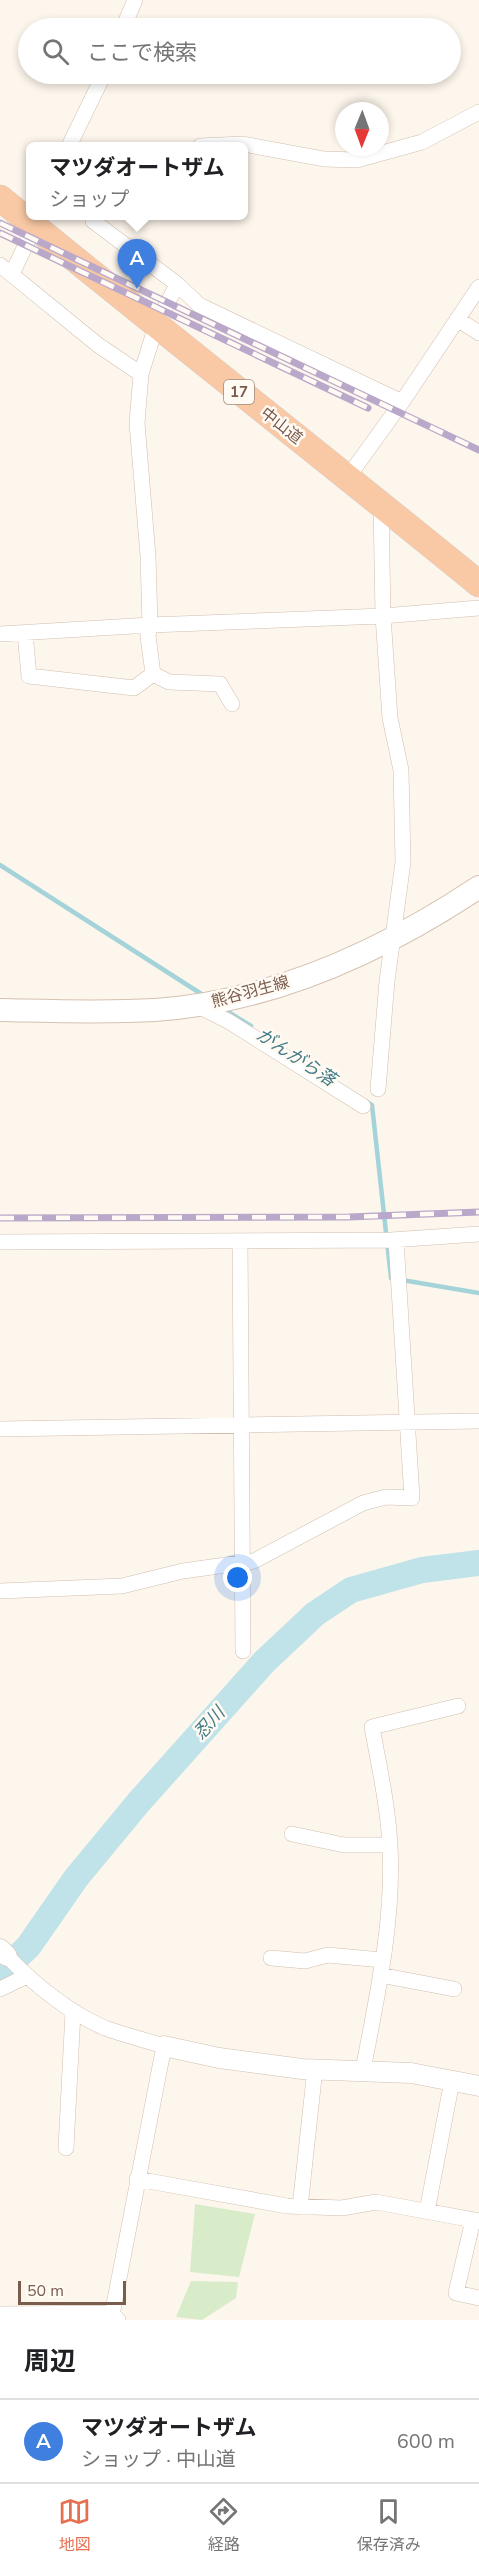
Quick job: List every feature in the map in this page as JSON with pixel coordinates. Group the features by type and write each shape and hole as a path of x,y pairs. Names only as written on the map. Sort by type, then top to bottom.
{"highway":[{"name":"中山道","path":"0,198 26,214"},
{"name":"中山道","path":"37,221 156,326 348,477 479,584"}],"main road":[{"name":"熊谷羽生線","path":"0,1010 108,1012 198,1004 247,995 301,978 393,938 440,913 479,887"}],"street":[{"path":"127,18 135,0"},
{"path":"71,142 99,84"},
{"path":"248,145 324,159 357,160 422,142 479,112"},
{"path":"93,220 177,284 199,305 402,402"},
{"path":"37,221 6,270 98,345 141,374"},
{"path":"153,674 148,636 150,625 148,556 137,423 141,374 156,326 177,284"},
{"path":"348,477 479,288"},
{"path":"458,319 479,333"},
{"path":"378,1089 378,1067 403,862 401,770 390,718 383,616 381,504"},
{"path":"0,634 150,625 383,616 479,608"},
{"path":"25,633 29,676 134,688 153,674"},
{"path":"153,674 169,682 220,684 232,704"},
{"path":"198,1004 363,1106"},
{"path":"0,1242 390,1240 479,1234"},
{"path":"0,1591 122,1586 183,1571 254,1561 363,1503 386,1497 412,1498 398,1269 390,1240"},
{"path":"240,1241 243,1651"},
{"path":"0,1429 479,1421"},
{"path":"363,2070 381,1967 390,1894 390,1845 372,1727 458,1706"},
{"path":"292,1834 344,1845 390,1845"},
{"path":"3,1952 24,1974 73,2012 106,2028 164,2046 219,2058 315,2069 411,2073 479,2085"},
{"path":"271,1958 305,1961 328,1956 381,1967 454,1989"},
{"path":"0,1989 24,1974"},
{"path":"66,2148 73,2012"},
{"path":"0,2314 114,2318 136,2179 164,2046"},
{"path":"300,2207 315,2069"},
{"path":"427,2211 453,2080"},
{"path":"136,2179 222,2196 300,2207 342,2208 376,2202 476,2220 456,2293 479,2298"}],"green space":[{"path":"195,2204 255,2214 239,2277 190,2272"},
{"path":"191,2281 238,2282 236,2298 202,2320 176,2317"}],"waterway":[{"name":"がんがら落","path":"0,865 203,995"},
{"name":"がんがら落","path":"222,1008 251,1026"},
{"name":"がんがら落","path":"366,1101 372,1105 391,1278 394,1278"},
{"name":"がんがら落","path":"402,1280 479,1293"},
{"name":"忍川","path":"0,1973 28,1947 76,1878 138,1803 264,1662 315,1614 351,1590 422,1570 479,1563"}],"railway":[{"path":"0,223 479,450"},
{"path":"0,233 368,408"},
{"path":"0,1218 349,1217 479,1212"}],"place":[{"name":"マツダオートザム","path":"137,289"}]}
